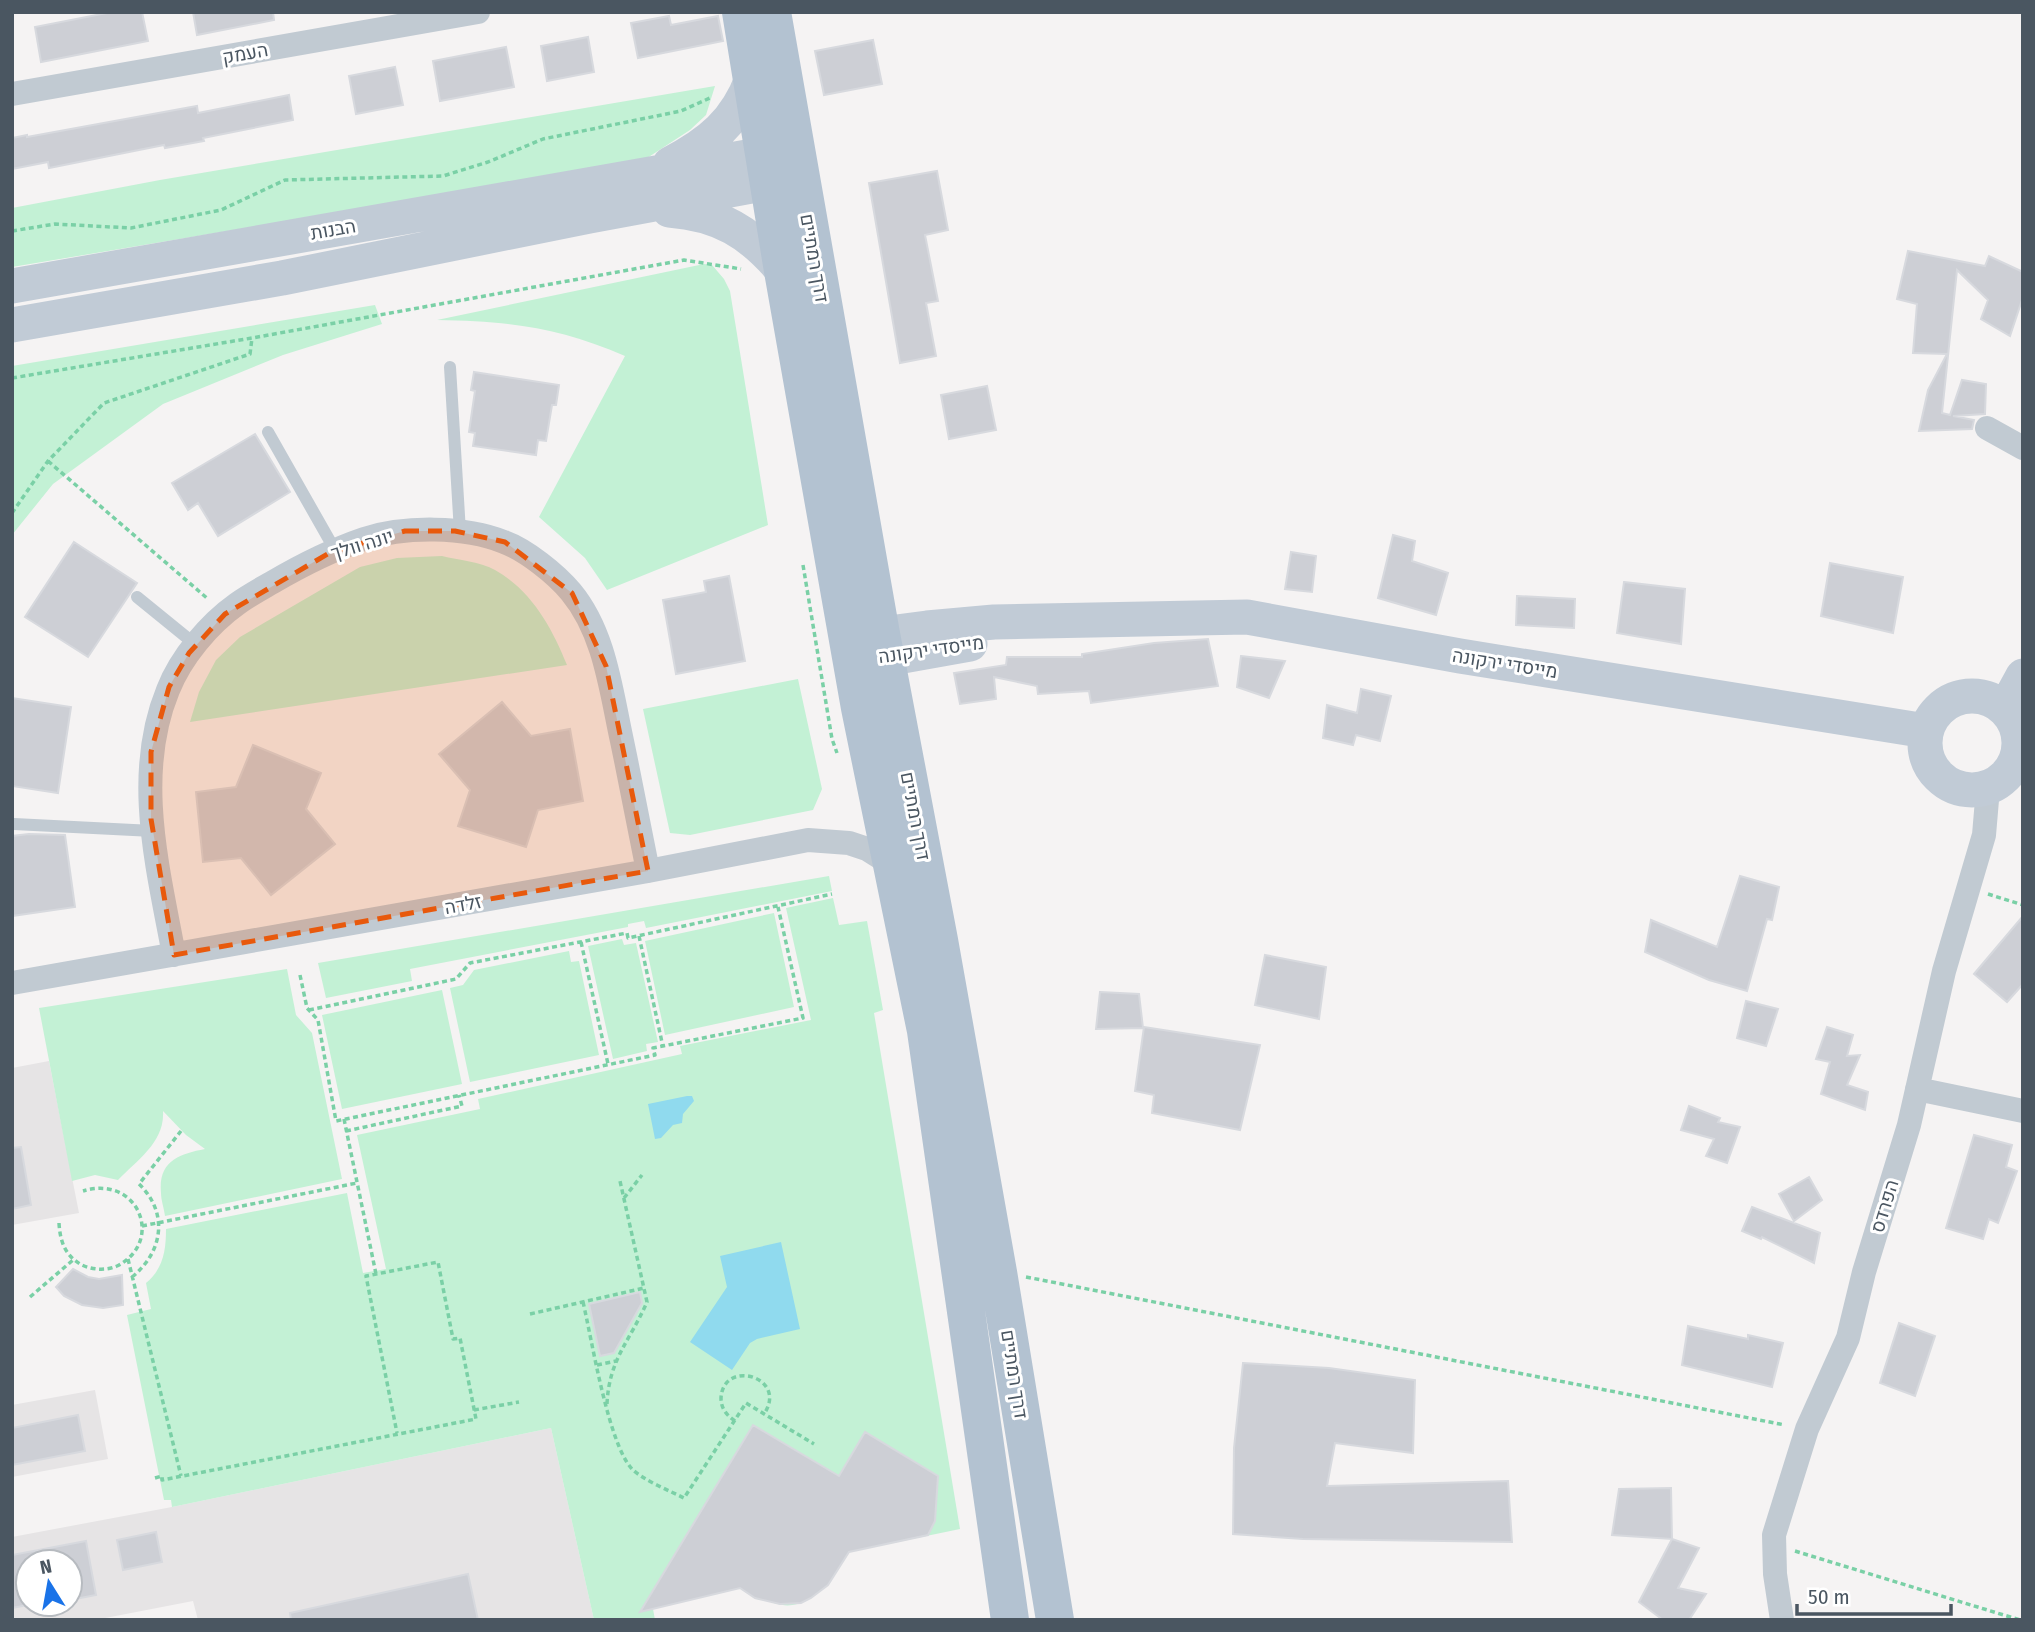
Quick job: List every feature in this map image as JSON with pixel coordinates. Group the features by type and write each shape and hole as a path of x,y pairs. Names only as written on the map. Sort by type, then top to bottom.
{"main road":[{"name":"דרך רמתיים","path":"741,12 752,79 777,166 873,650 937,927 998,1272 1055,1620"},
{"name":"דרך רמתיים","path":"772,12 777,166 765,272 873,650 894,866 926,1031 1010,1620"}],"street":[{"name":"העמק","path":"12,94 463,13"},
{"name":"הבנות","path":"653,173 692,152 721,129 744,101 752,79"},
{"name":"הבנות","path":"12,286 653,173 777,166"},
{"name":"הבנות","path":"12,325 282,278 637,207 777,166"},
{"name":"הבנות","path":"637,207 710,215 766,251 765,272"},
{"path":"1987,428 2023,449"},
{"name":"יונה וולך","path":"174,955 153,831 150,763 159,714 169,687 196,645 236,604 335,550 366,538 405,531 460,532 505,542 541,564 572,593 594,631 606,666 648,871"},
{"name":"מייסדי ירקונה","path":"873,650 1084,622 1247,617 1460,656 1926,731"},
{"path":"2005,709 2023,676"},
{"path":"1975,696 1991,700 2005,709 2013,720 2019,746 2015,762 2002,779 1988,788 1966,790 1951,786 1938,776 1928,763 1924,747 1926,731 1937,711 1946,703 1975,696"},
{"name":"הפרדס","path":"1782,1620 1774,1535 1807,1429 1848,1338 1864,1272 1909,1125 1944,971 1984,835 1988,788"},
{"name":"זלדה","path":"17,981 648,871 808,840 849,843 867,849 894,866"},
{"path":"1917,1089 2023,1111"}],"lane":[{"path":"450,367 460,532"},
{"path":"268,432 335,550"},
{"path":"136,597 196,645"},
{"path":"14,824 153,831"}],"path":[{"path":"12,231 55,224 131,228 221,210 285,180 443,176 488,162 543,139 681,111 752,79"},
{"path":"12,378 252,338 684,260 765,272"},
{"path":"12,513 48,461 104,403 250,354 252,338"},
{"path":"48,461 225,614"},
{"path":"802,555 832,739 839,756"},
{"path":"1967,888 2023,905"},
{"path":"309,1010 456,979 470,963 627,933 628,939 832,894"},
{"path":"300,975 309,1010 318,1020 336,1121 655,1055 653,1048 803,1018 778,907"},
{"path":"639,936 663,1047"},
{"path":"581,943 608,1064"},
{"path":"346,1131 462,1106 459,1095"},
{"path":"344,1119 376,1274"},
{"path":"132,1278 146,1266 154,1252 159,1223 154,1205 139,1184 181,1131"},
{"path":"624,1198 642,1175"},
{"path":"607,1410 610,1377 647,1302 620,1181"},
{"path":"142,1226 357,1183"},
{"path":"60,1223 60,1237 65,1249 85,1267 98,1270 112,1268 128,1259 141,1240 142,1226 139,1213 132,1202 122,1193 109,1188 96,1187 82,1191"},
{"path":"30,1297 73,1259"},
{"path":"128,1259 181,1476"},
{"path":"155,1478 162,1476 162,1480 476,1419 460,1338 453,1339 438,1262 366,1276 397,1433"},
{"path":"998,1272 1807,1429"},
{"path":"530,1314 645,1288"},
{"path":"583,1302 607,1410 623,1456 633,1470 684,1499 746,1403 814,1444"},
{"path":"597,1365 616,1361"},
{"path":"735,1420 723,1410 721,1394 724,1386 737,1376 752,1376 765,1385 769,1401 764,1414"},
{"path":"474,1410 519,1402"},
{"path":"1775,1545 2020,1620"}],"highlighted area":[{"path":"405,531 455,531 505,542 572,593 606,666 648,871 174,955 151,819 151,752 169,687 189,653 225,614 331,552"}],"shaded area":[{"path":"49,1061 79,1213 12,1225 12,1068"},
{"path":"95,1390 108,1459 12,1477 12,1405"},
{"path":"551,1428 594,1620 198,1620 193,1601 95,1620 12,1620 12,1537 172,1507"}],"green space":[{"path":"715,86 706,115 690,130 641,162 12,267 12,208 160,180"},
{"path":"704,264 712,265 730,291 768,525 607,590 585,558 539,517 625,356 555,332 510,324 437,320"},
{"path":"375,305 382,324 283,355 163,404 53,484 12,535 12,366"},
{"path":"442,556 489,567 520,588 547,624 567,665 190,722 199,692 216,660 240,637 360,567 397,558"},
{"path":"798,679 822,789 813,810 690,835 670,833 643,709"},
{"path":"829,876 832,891 646,928 644,921 628,924 628,927 410,969 412,981 326,998 318,963"},
{"path":"833,898 839,925 867,921 883,1010 874,1013 960,1529 849,1552 833,1576 814,1596 790,1605 776,1604 761,1597 759,1600 729,1582 718,1585 720,1593 653,1609 655,1620 594,1620 551,1428 172,1507 171,1500 164,1500 127,1315 151,1309 146,1283 156,1272 162,1259 166,1229 347,1193 363,1273 386,1269 357,1135 480,1109 478,1099 682,1054 680,1046 811,1020 786,908"},
{"path":"774,913 794,1007 665,1035 645,941"},
{"path":"622,939 624,945 636,943 658,1042 646,1044 647,1051 613,1059 588,946"},
{"path":"569,951 571,962 579,961 599,1055 470,1082 450,988 463,985 474,970"},
{"path":"287,969 296,1015 312,1033 342,1179 165,1216 161,1182 167,1166 187,1153 205,1149 186,1135 163,1111 155,1141 118,1180 95,1175 72,1181 39,1008"},
{"path":"442,990 462,1084 342,1109 322,1015"}],"water":[{"path":"692,1096 694,1101 683,1114 682,1123 673,1125 661,1138 655,1139 648,1104"},
{"path":"781,1242 800,1329 750,1343 732,1370 690,1342 727,1287 720,1256"}],"building":[{"path":"112,12 142,12 148,41 41,62 35,27"},
{"path":"193,12 273,12 274,20 197,35"},
{"path":"669,16 671,25 718,16 723,41 638,58 631,23"},
{"path":"588,37 594,72 547,81 541,46"},
{"path":"873,40 882,84 824,95 815,51"},
{"path":"506,47 514,87 440,101 433,61"},
{"path":"395,67 403,105 356,114 349,76"},
{"path":"289,95 293,120 165,148 164,145 49,168 48,162 12,169 12,138 197,106 198,113"},
{"path":"937,171 948,230 925,235 938,301 926,303 936,356 900,363 869,183"},
{"path":"1908,251 1985,266 1989,256 2023,272 2023,297 2010,336 1981,319 1988,300 1957,270 1942,413 1950,415 1962,380 1986,384 1985,414 1953,416 1974,420 1972,429 1919,431 1928,390 1947,354 1913,353 1917,304 1897,299"},
{"path":"474,372 559,385 556,405 552,405 546,441 538,440 536,455 473,446 475,433 469,432 475,391 471,390"},
{"path":"987,386 996,430 949,439 941,395"},
{"path":"255,434 290,492 218,536 198,503 188,510 172,483"},
{"path":"1393,535 1415,541 1412,561 1448,573 1436,615 1378,598"},
{"path":"74,542 137,583 88,657 25,617"},
{"path":"1291,552 1316,556 1312,592 1285,589"},
{"path":"1830,563 1903,577 1893,633 1821,616"},
{"path":"729,576 745,661 676,674 663,600 706,592 704,581"},
{"path":"1624,582 1685,589 1681,644 1617,633"},
{"path":"1517,596 1575,599 1574,628 1516,625"},
{"path":"1208,639 1218,686 1091,703 1089,691 1038,694 1037,686 994,677 996,699 960,704 954,673 1006,665 1007,657 1082,657 1082,654 1154,643"},
{"path":"1241,656 1285,661 1269,698 1237,687"},
{"path":"1361,689 1391,696 1380,741 1356,735 1353,745 1323,738 1327,705 1357,713"},
{"path":"12,698 71,707 58,793 12,786"},
{"path":"502,702 531,736 570,729 583,801 538,810 526,847 458,826 470,790 439,754"},
{"path":"253,745 321,773 306,809 335,844 271,895 241,858 203,862 196,792 236,787"},
{"path":"65,835 75,907 12,916 12,836"},
{"path":"1740,876 1779,887 1772,920 1767,919 1747,991 1709,980 1645,952 1651,920 1717,947"},
{"path":"2023,916 2023,984 2007,1002 1974,974"},
{"path":"1265,955 1326,967 1319,1019 1255,1005"},
{"path":"1100,992 1139,994 1143,1028 1096,1029"},
{"path":"1746,1001 1778,1009 1766,1046 1737,1038"},
{"path":"1144,1027 1260,1045 1240,1130 1152,1113 1154,1095 1135,1091"},
{"path":"1827,1027 1853,1035 1847,1056 1860,1055 1847,1085 1868,1092 1865,1110 1821,1094 1830,1062 1816,1059"},
{"path":"1689,1106 1720,1118 1718,1122 1740,1127 1727,1163 1706,1156 1714,1139 1681,1130"},
{"path":"1974,1135 2012,1145 2006,1167 2017,1171 1998,1223 1989,1219 1983,1239 1946,1228"},
{"path":"21,1147 31,1205 12,1209 12,1148"},
{"path":"1809,1177 1822,1200 1794,1221 1779,1194"},
{"path":"1752,1207 1820,1233 1814,1263 1762,1237 1761,1239 1742,1231"},
{"path":"73,1269 99,1279 122,1275 123,1305 103,1308 82,1305 64,1296 56,1287"},
{"path":"640,1292 642,1303 614,1353 600,1356 589,1304"},
{"path":"1899,1323 1935,1336 1915,1396 1880,1383"},
{"path":"1688,1326 1748,1339 1748,1335 1783,1343 1772,1387 1682,1365"},
{"path":"1243,1363 1329,1368 1415,1380 1413,1453 1335,1443 1327,1486 1508,1481 1512,1542 1303,1539 1233,1534 1234,1448"},
{"path":"78,1415 85,1451 12,1465 12,1428"},
{"path":"753,1425 839,1476 865,1432 938,1476 935,1521 928,1535 849,1552 828,1585 801,1603 780,1604 755,1598 740,1588 640,1612"},
{"path":"1671,1488 1672,1539 1612,1535 1619,1489"},
{"path":"156,1532 162,1562 123,1570 117,1540"},
{"path":"1672,1539 1699,1548 1678,1588 1706,1594 1689,1620 1663,1620 1639,1602"},
{"path":"86,1541 96,1595 84,1597 84,1548 49,1548"},
{"path":"12,1555 14,1555 12,1608"},
{"path":"468,1574 478,1620 291,1620 290,1613"}]}
